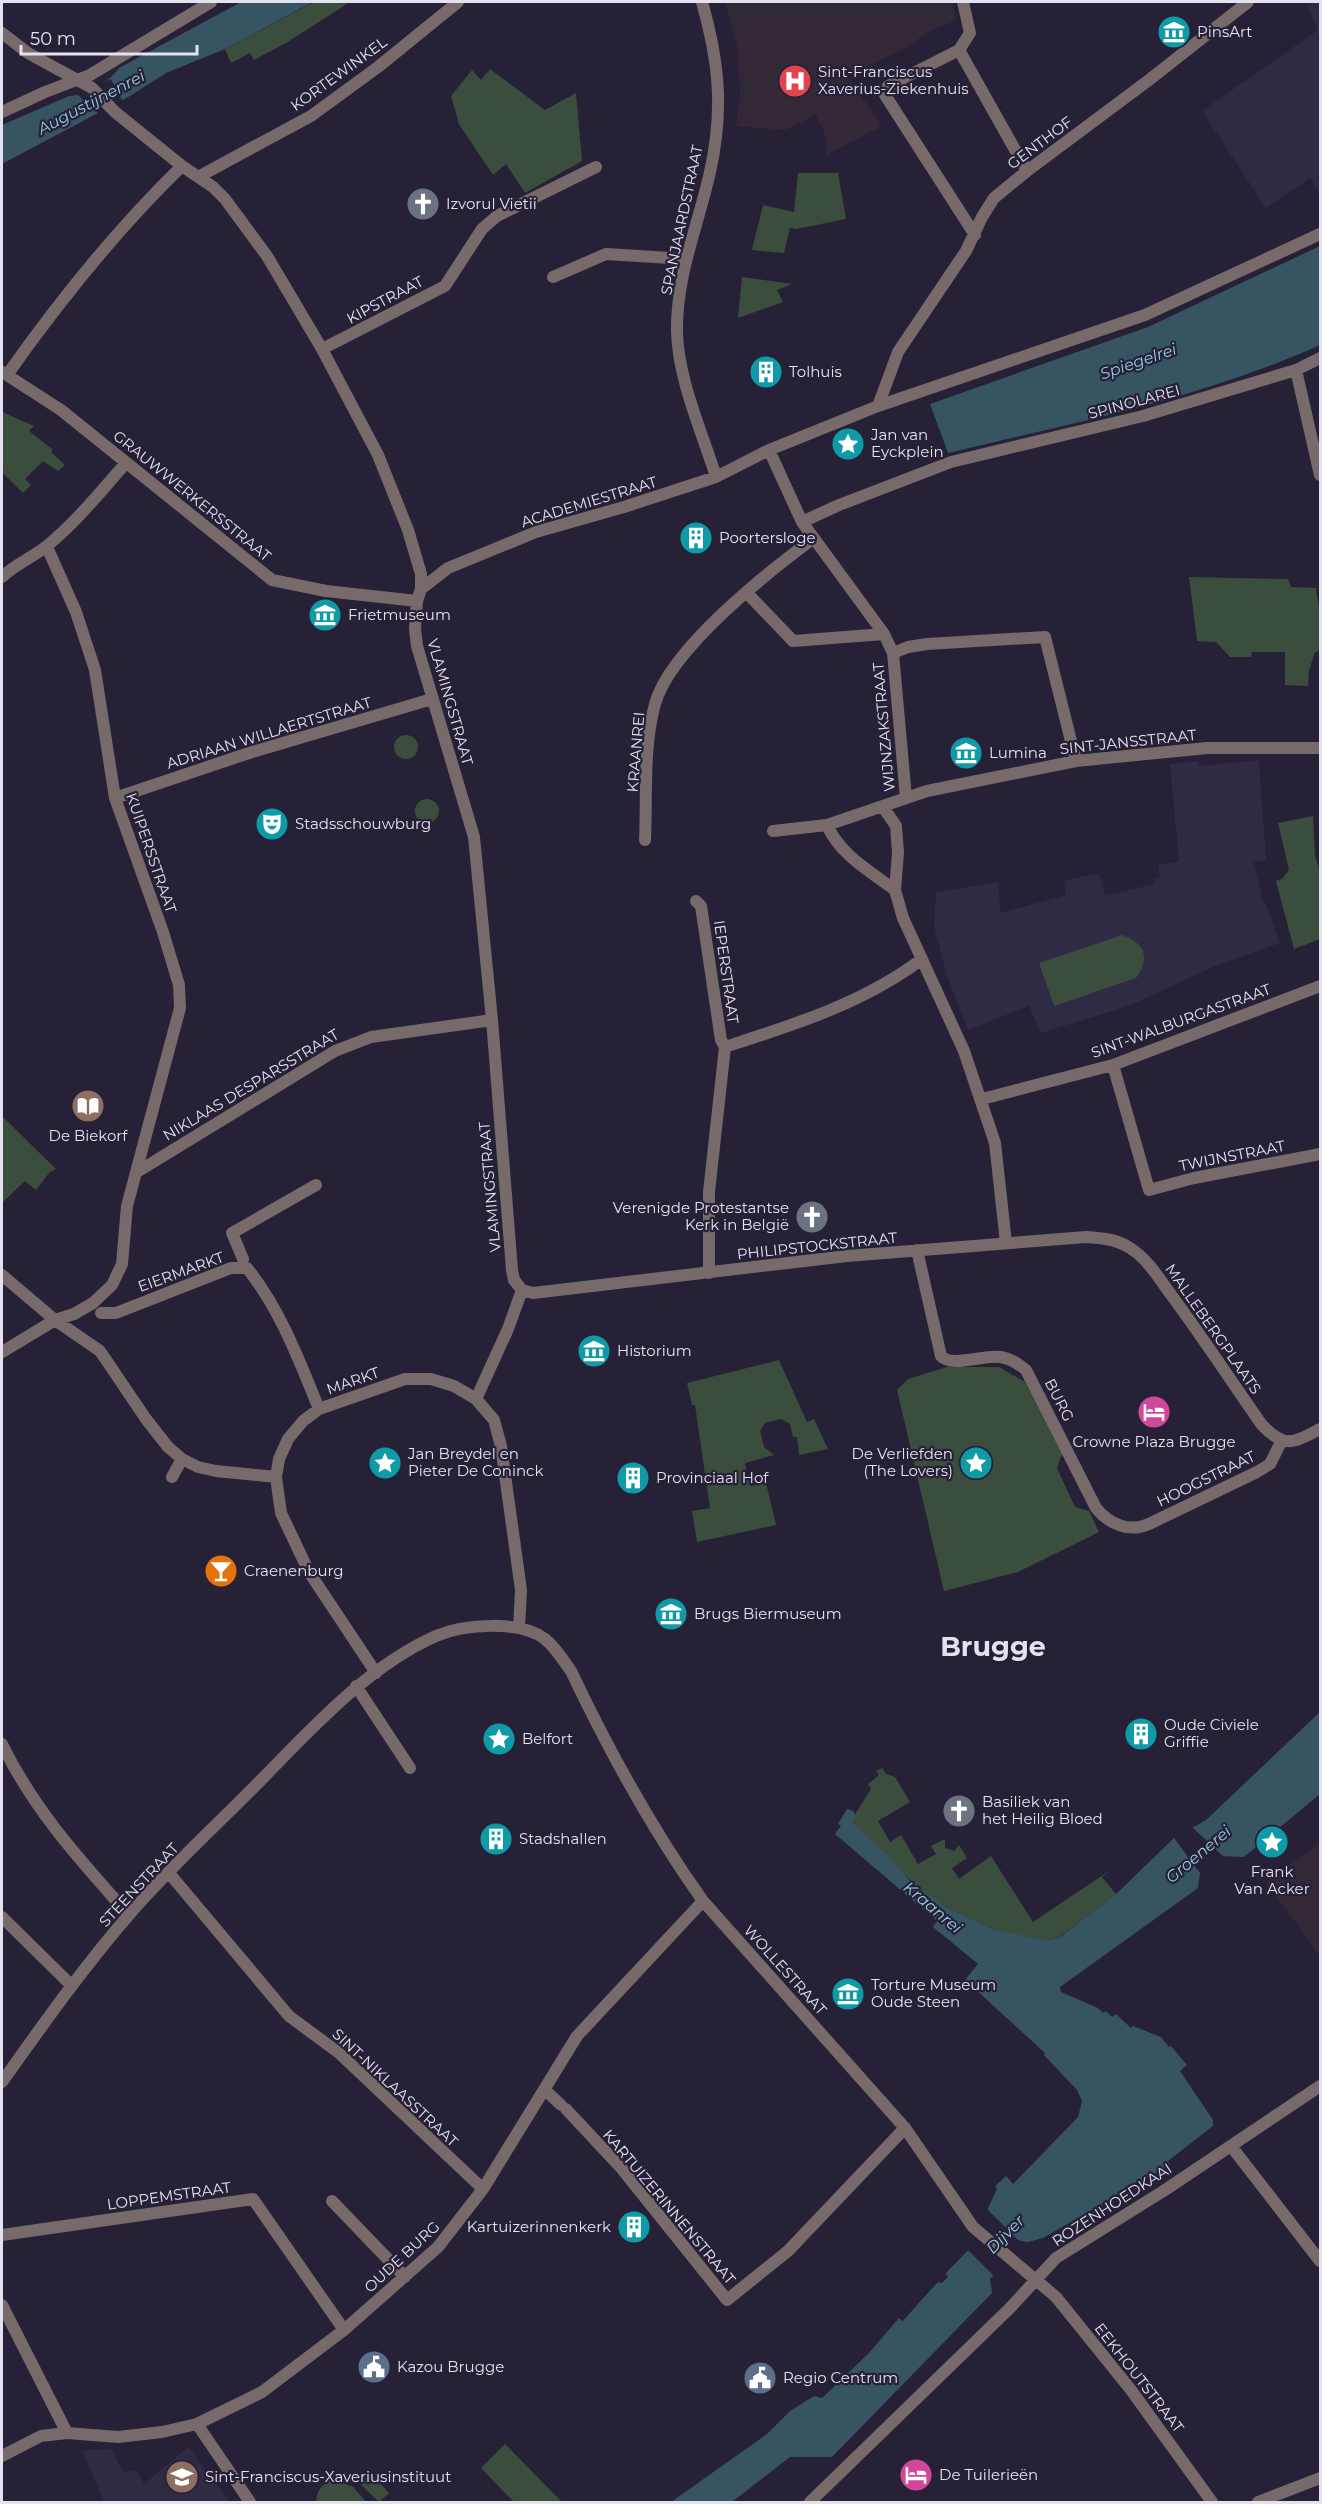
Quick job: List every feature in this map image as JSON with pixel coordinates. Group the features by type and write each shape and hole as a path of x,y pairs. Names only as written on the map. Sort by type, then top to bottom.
{"street":[{"path":"2,112 90,75 211,2"},
{"name":"KORTEWINKEL","path":"198,177 311,116 378,67 458,2"},
{"name":"SPANJAARDSTRAAT","path":"702,2 714,42 719,75 719,103 710,171 686,259 679,295 677,333 685,381 716,477"},
{"path":"963,2 970,33 959,50 888,86 885,96 975,236"},
{"name":"GENTHOF","path":"878,406 898,352 975,236 982,217 994,198 1248,2"},
{"name":"VLAMINGSTRAAT","path":"2,33 28,53 92,88 115,112 225,199 260,246 322,349 378,455 415,551 421,574 415,628 417,646 474,837 492,1020 512,1270 514,1280 522,1290"},
{"path":"959,50 1027,171"},
{"path":"4,374 121,227 182,166"},
{"name":"KIPSTRAAT","path":"322,349 445,285 482,229 497,216 596,167"},
{"path":"802,522 770,450 878,406 1145,315 1320,234"},
{"path":"553,277 606,254 686,259"},
{"name":"SPINOLAREI","path":"802,522 838,505 951,462 1143,416 1296,370 1320,358"},
{"path":"1296,370 1320,475"},
{"name":"GRAUWWERKERSSTRAAT","path":"4,374 61,410 272,580 316,590 419,595"},
{"name":"ACADEMIESTRAAT","path":"419,595 448,568 536,532 624,507 716,477 770,450"},
{"path":"2,577 25,559 47,547 126,463"},
{"name":"WIJNZAKSTRAAT","path":"802,522 884,634 892,653 906,798"},
{"name":"KRAANREI","path":"645,840 649,745 655,703 669,672 746,591 814,538"},
{"name":"KUIPERSSTRAAT","path":"47,547 76,612 95,670 115,798 163,932 181,997 137,1172"},
{"path":"746,591 793,641 884,634"},
{"path":"892,653 908,647 927,644 1045,638 1076,761"},
{"name":"ADRIAAN WILLAERTSTRAAT","path":"115,798 252,752 432,699"},
{"name":"SINT-JANSSTRAAT","path":"773,831 827,825 927,791 1076,761 1207,748 1320,748"},
{"path":"883,807 896,826 895,890 903,918 934,981 982,1099 994,1143 1006,1242"},
{"path":"827,825 842,850 895,890"},
{"name":"IEPERSTRAAT","path":"696,902 701,906 721,1040 725,1047"},
{"path":"708,1272 709,1192 725,1047 810,1020 900,976 922,960"},
{"name":"SINT-WALBURGASTRAAT","path":"982,1099 1113,1065 1320,986"},
{"name":"NIKLAAS DESPARSSTRAAT","path":"137,1172 352,1042 371,1037 492,1020"},
{"name":"TWIJNSTRAAT","path":"1113,1065 1149,1190 1194,1178 1320,1154"},
{"name":"EIERMARKT","path":"2,1352 55,1320 74,1314 93,1303 112,1285 122,1264 127,1206 137,1172"},
{"path":"243,1260 232,1233 316,1185"},
{"name":"PHILIPSTOCKSTRAAT","path":"522,1290 533,1293 708,1272 1006,1242 1086,1237 1115,1240"},
{"name":"MALLEBERGPLAATS","path":"1115,1240 1131,1248 1145,1261 1186,1315 1262,1425 1281,1442"},
{"name":"BURG","path":"917,1250 941,1356 952,1361 1000,1357 1015,1361 1026,1370 1096,1508 1103,1517 1124,1527"},
{"name":"EIERMARKT","path":"100,1313 116,1313 231,1268 247,1268 264,1290 319,1409"},
{"path":"2,1275 55,1320 100,1351 146,1419 168,1447 182,1459 198,1467 216,1471 276,1477"},
{"path":"476,1399 508,1329 522,1290"},
{"name":"MARKT","path":"376,1673 309,1572 281,1513 276,1477 279,1459 288,1438 303,1421 319,1409 405,1379 431,1379 454,1386 476,1399 494,1420 501,1446 521,1590 519,1628"},
{"path":"1281,1442 1292,1442 1320,1429"},
{"name":"HOOGSTRAAT","path":"1124,1527 1143,1527 1257,1472 1270,1464 1281,1442"},
{"path":"172,1477 182,1459"},
{"path":"410,1768 356,1686 436,1636 467,1628 492,1626 519,1628"},
{"name":"WOLLESTRAAT","path":"519,1628 544,1638 559,1653 571,1671 633,1792 677,1866 703,1901 904,2128 967,2220 1034,2280"},
{"name":"STEENSTRAAT","path":"2,2082 71,1985 129,1915 356,1686"},
{"path":"2,1744 19,1780 60,1836 129,1915"},
{"name":"SINT-NIKLAASSTRAAT","path":"169,1873 290,2016 339,2053 483,2189"},
{"name":"OUDE BURG","path":"2,2456 41,2436 67,2433 118,2437 162,2432 197,2424 262,2392 344,2330 438,2247 483,2189 577,2036 703,1901"},
{"path":"2,1917 71,1985"},
{"name":"ROZENHOEDKAAI","path":"1034,2280 1056,2258 1320,2086"},
{"name":"KARTUIZERINNENSTRAAT","path":"544,2089 622,2169 728,2300 811,2229 904,2128"},
{"path":"1231,2146 1320,2261"},
{"name":"LOPPEMSTRAAT","path":"2,2235 253,2199 344,2330"},
{"path":"332,2201 405,2277"},
{"path":"810,2502 1010,2308 1034,2280"},
{"name":"EEKHOUTSTRAAT","path":"1034,2280 1056,2297 1131,2390 1212,2502"},
{"path":"2,2305 67,2433"},
{"path":"197,2424 250,2502"},
{"path":"1258,2502 1320,2478"}],"shaded area":[{"name":"Sint-Franciscus Xaverius-Ziekenhuis","path":"725,2 952,2 957,20 930,31 902,50 849,75 848,77 882,126 826,155 827,139 816,115 785,130 736,126 740,96 738,50"},
{"path":"1320,2 1320,193 1310,178 1266,208 1202,111 1318,30 1307,6"},
{"path":"1259,760 1266,860 1254,862 1263,903 1265,902 1280,943 1213,967 1131,1005 1041,1033 1029,1006 968,1030 947,976 934,926 936,892 999,882 1000,913 1066,895 1064,881 1099,873 1105,896 1154,884 1153,879 1160,877 1158,865 1179,862 1170,764 1198,761 1199,766"},
{"path":"1320,1843 1320,1956 1266,1882"},
{"name":"Sint-Franciscus-Xaveriusinstituut","path":"188,2447 230,2502 104,2502 82,2450 112,2449 123,2473 137,2470 144,2484"}],"green space":[{"path":"314,2 350,2 286,43 254,60 250,53 231,63 225,49"},
{"path":"490,69 545,110 576,93 582,161 525,193 506,164 493,175 459,124 451,96 472,70 481,80"},
{"path":"798,173 838,173 846,219 796,229 790,228 784,253 752,250 763,205 794,212"},
{"path":"742,277 792,284 777,290 783,302 738,318"},
{"path":"2,412 34,426 29,431 53,450 51,452 65,465 58,471 43,461 25,479 31,485 23,493 2,472 4,469 2,467"},
{"path":"1189,577 1288,579 1291,587 1316,588 1320,615 1320,651 1315,652 1309,670 1308,686 1285,685 1285,652 1252,652 1251,657 1230,657 1216,642 1197,641"},
{"path":"406,735 415,738 418,747 415,756 406,759 397,756 394,747 397,738"},
{"path":"427,799 436,802 439,811 436,820 427,823 418,820 415,811 418,802"},
{"path":"1313,816 1315,856 1320,871 1320,939 1294,949 1276,881 1282,879 1289,870 1278,823"},
{"path":"1122,935 1136,942 1143,952 1143,964 1136,978 1054,1006 1039,963"},
{"path":"2,1116 56,1169 49,1173 36,1190 25,1181 3,1202 2,1201"},
{"path":"779,1360 807,1422 814,1419 828,1449 799,1455 797,1437 793,1437 790,1424 781,1419 765,1423 760,1431 764,1447 774,1455 745,1463 746,1469 742,1476 749,1481 751,1486 766,1483 776,1525 697,1542 692,1511 710,1508 695,1405 692,1405 687,1383"},
{"path":"947,1367 999,1367 1025,1382 1062,1454 1057,1468 1075,1507 1089,1511 1099,1532 1018,1572 944,1591 897,1390 908,1379"},
{"path":"882,1768 886,1774 895,1777 910,1802 878,1821 890,1842 901,1835 918,1864 936,1854 931,1846 945,1839 945,1848 954,1851 959,1845 967,1858 952,1868 959,1879 991,1856 1033,1922 1112,1869 1102,1877 1116,1894 1059,1937 1047,1941 996,1930 945,1907 923,1893 851,1821 871,1789 868,1784 879,1775 876,1771"},
{"path":"505,2444 562,2502 514,2502 481,2468"},
{"path":"369,2471 389,2493 379,2502 358,2482"},
{"path":"336,2480 353,2487 366,2502 316,2502 321,2487"}],"water":[{"name":"Augustijnenrei","path":"241,2 313,2 225,49 166,73 130,96 2,164 2,125 69,96 97,87 119,68"},
{"name":"Spiegelrei","path":"1320,246 1320,345 1275,364 1183,395 1090,420 948,453 930,404 1148,327"},
{"path":"1320,1712 1320,1794 1244,1857 1222,1856 1200,1873 1198,1888 1060,1987 1061,1992 1098,2008 1103,2013 1106,2011 1112,2017 1116,2014 1131,2028 1133,2026 1161,2037 1169,2047 1171,2046 1187,2065 1180,2071 1213,2120 1213,2126 1168,2161 1170,2165 1043,2238 1021,2244 990,2279 992,2293 832,2457 790,2457 732,2502 671,2502 767,2434 790,2411 814,2396 822,2398 868,2354 899,2318 903,2321 938,2281 941,2283 945,2274 968,2250 997,2189 995,2186 1006,2176 1013,2184 1078,2117 1082,2101 1077,2090 1044,2055 1045,2053 965,1980 978,1964 933,1927 937,1921 835,1834 841,1826 838,1824 847,1809 853,1811 856,1816 852,1822 891,1859 910,1881 945,1907 996,1930 1047,1941 1060,1937 1116,1894 1174,1838 1206,1820"}],"pier":[{"path":"111,79 123,102 100,115 78,95"},
{"path":"1192,1827 1223,1856 1200,1873 1174,1838"},
{"path":"986,2208 1018,2240 1030,2243 1036,2241 1033,2245 1022,2247 995,2277 968,2250 945,2273 948,2277 941,2283 938,2282 902,2321 899,2318 936,2279 942,2278 943,2271 966,2248"}],"place":[{"name":"PinsArt","path":"1174,32"},
{"name":"Sint-Franciscus Xaverius-Ziekenhuis","path":"795,81"},
{"name":"Izvorul Vietii","path":"423,204"},
{"name":"Tolhuis","path":"766,372"},
{"name":"Jan van Eyckplein","path":"848,444"},
{"name":"Poortersloge","path":"696,538"},
{"name":"Frietmuseum","path":"325,615"},
{"name":"Lumina","path":"966,753"},
{"name":"Stadsschouwburg","path":"272,824"},
{"name":"De Biekorf","path":"88,1106"},
{"name":"Verenigde Protestantse Kerk in België","path":"812,1217"},
{"name":"Historium","path":"594,1351"},
{"name":"Crowne Plaza Brugge","path":"1154,1412"},
{"name":"Jan Breydel en Pieter De Coninck","path":"385,1463"},
{"name":"De Verliefden (The Lovers)","path":"976,1463"},
{"name":"Provinciaal Hof","path":"633,1478"},
{"name":"Craenenburg","path":"221,1571"},
{"name":"Brugs Biermuseum","path":"671,1614"},
{"name":"Oude Civiele Griffie","path":"1141,1734"},
{"name":"Belfort","path":"499,1739"},
{"name":"Basiliek van het Heilig Bloed","path":"959,1811"},
{"name":"Stadshallen","path":"496,1839"},
{"name":"Frank Van Acker","path":"1272,1842"},
{"name":"Torture Museum Oude Steen","path":"848,1994"},
{"name":"Kartuizerinnenkerk","path":"634,2227"},
{"name":"Kazou Brugge","path":"374,2367"},
{"name":"Regio Centrum","path":"760,2378"},
{"name":"De Tuilerieën","path":"916,2475"},
{"name":"Sint-Franciscus-Xaveriusinstituut","path":"182,2477"}],"district":[{"name":"Brugge","path":"993,1647"}],"water label":[{"name":"Groenerei","path":"1198,1854"},
{"name":"Kraanrei","path":"933,1907"},
{"name":"Dijver","path":"1005,2234"}]}
